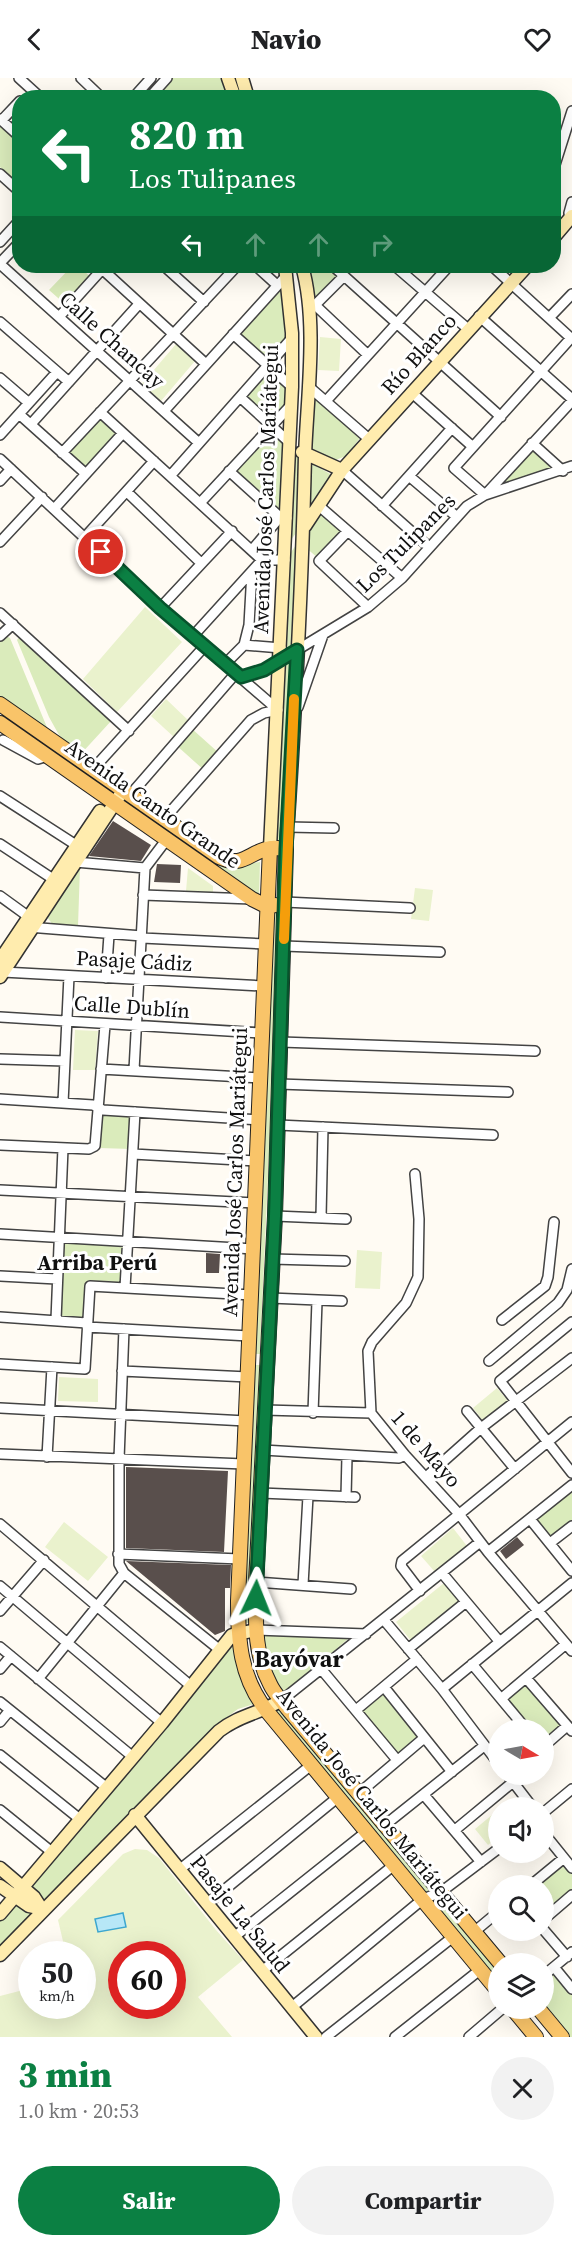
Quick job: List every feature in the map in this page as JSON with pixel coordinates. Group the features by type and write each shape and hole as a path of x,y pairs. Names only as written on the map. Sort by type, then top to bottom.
{"main road":[{"name":"Avenida José Carlos Mariátegui","path":"286,273 292,338 292,404 283,518 285,560 270,848 238,1633 244,1672 266,1710 310,1766 488,1978"},
{"name":"Avenida José Carlos Mariátegui","path":"304,273 312,304 304,527 286,849 275,1216 256,1582 256,1630 263,1669 271,1687 492,1953"},
{"name":"Río Blanco","path":"285,560 342,470 479,316 520,273"},
{"path":"290,442 305,455 342,470"},
{"name":"Avenida Canto Grande","path":"0,704 227,861 242,861 270,848 286,849"},
{"name":"Avenida Canto Grande","path":"0,723 252,899 268,907"},
{"path":"2,961 28,924 53,879 76,845 112,800 124,789"},
{"path":"2,961 75,862 112,800"},
{"path":"268,907 285,902"},
{"path":"249,1360 267,1360"},
{"path":"0,1914 162,1723 232,1635 256,1630"},
{"path":"0,1955 41,1910 219,1731 239,1717 266,1710 282,1700"},
{"name":"Pasaje La Salud","path":"135,1815 316,2037"},
{"path":"0,1868 19,1892"},
{"path":"0,1886 34,1897 41,1910"},
{"path":"521,2019 536,2037"},
{"path":"547,2019 562,2037"}],"street":[{"path":"19,78 31,89"},
{"path":"140,90 151,78"},
{"path":"156,90 167,78"},
{"path":"84,79 94,90"},
{"path":"1,119 12,109"},
{"path":"561,146 572,111"},
{"path":"0,174 12,185"},
{"path":"571,218 568,216 572,202"},
{"path":"0,242 12,229"},
{"path":"0,264 12,251"},
{"name":"Calle Chancay","path":"0,264 200,443"},
{"path":"59,317 99,273"},
{"path":"110,273 139,304 206,364"},
{"path":"172,273 204,302"},
{"path":"62,453 204,302 226,273"},
{"path":"264,273 277,285"},
{"path":"164,411 277,285 284,273"},
{"path":"341,273 501,417"},
{"path":"403,273 468,329"},
{"path":"326,401 442,273"},
{"path":"479,316 542,372 572,400 485,495 454,468 542,372 572,338 500,273"},
{"path":"344,276 312,304 368,355"},
{"path":"549,318 572,294"},
{"path":"30,424 139,304"},
{"path":"2,326 69,382"},
{"path":"233,334 292,387"},
{"path":"171,475 292,338"},
{"path":"0,435 57,372"},
{"path":"0,378 29,403"},
{"path":"308,386 369,439"},
{"path":"411,392 473,447"},
{"path":"240,397 290,442"},
{"path":"201,502 292,404"},
{"path":"100,412 262,560 285,560"},
{"path":"19,414 86,474"},
{"path":"382,506 452,428"},
{"path":"55,508 123,433"},
{"path":"532,443 567,468"},
{"path":"0,459 160,608 278,710"},
{"path":"85,537 154,461"},
{"name":"Los Tulipanes","path":"239,675 264,670 281,654 297,650 368,607 402,578 467,506 485,495 567,468"},
{"path":"0,481 11,469"},
{"path":"342,470 429,547"},
{"path":"229,471 283,518 252,550"},
{"path":"409,476 457,517"},
{"path":"127,492 201,563"},
{"path":"0,542 42,497"},
{"path":"318,505 346,532 402,578"},
{"path":"160,608 231,531"},
{"path":"346,532 319,561 368,607"},
{"path":"193,636 262,560"},
{"path":"225,664 244,645 249,625 252,571"},
{"path":"0,613 129,731"},
{"path":"0,636 13,624"},
{"path":"293,721 323,635"},
{"path":"244,645 281,654"},
{"path":"94,768 204,647"},
{"path":"124,789 239,675"},
{"path":"164,819 251,720 264,713 278,710"},
{"path":"3,740 38,759 48,756"},
{"path":"0,796 76,845"},
{"path":"288,827 334,828"},
{"path":"134,1070 145,868 167,839"},
{"path":"0,844 53,879"},
{"path":"75,862 145,868"},
{"path":"143,894 252,899"},
{"path":"0,896 28,924 142,937 266,944"},
{"path":"285,902 410,908"},
{"path":"106,978 109,934"},
{"path":"284,946 440,952"},
{"name":"Pasaje Cádiz","path":"2,961 69,976 264,986"},
{"path":"63,1103 69,976"},
{"name":"Calle Dublín","path":"0,1017 262,1033"},
{"path":"0,1145 89,1149 95,1146 105,1025"},
{"path":"281,1042 535,1051"},
{"path":"0,1059 65,1061"},
{"path":"101,1069 260,1078"},
{"path":"279,1084 507,1092"},
{"path":"0,1099 63,1103 135,1112 259,1120"},
{"path":"125,1288 135,1112"},
{"path":"278,1125 493,1135"},
{"path":"321,1217 323,1127"},
{"path":"56,1320 63,1148"},
{"path":"133,1154 257,1161"},
{"name":"1 de Mayo","path":"415,1174 419,1219 418,1277 406,1303 372,1342 368,1351 371,1413 405,1455 459,1514 569,1648"},
{"path":"0,1190 255,1203"},
{"path":"275,1216 346,1219"},
{"path":"502,1320 545,1286 554,1222"},
{"path":"0,1234 254,1249"},
{"path":"272,1259 345,1261"},
{"path":"489,1361 558,1303 567,1290 572,1269"},
{"path":"0,1276 57,1279"},
{"path":"0,1364 85,1369 90,1286 252,1294"},
{"path":"270,1298 342,1301"},
{"path":"313,1413 317,1301"},
{"path":"0,1317 56,1320 124,1329 249,1336"},
{"path":"572,1323 500,1381 572,1473"},
{"path":"124,1329 120,1413 118,1564 124,1573 220,1650"},
{"path":"426,1477 481,1428 572,1358"},
{"path":"47,1457 52,1367"},
{"path":"122,1371 248,1377"},
{"path":"0,1408 246,1421"},
{"path":"265,1410 371,1413"},
{"path":"467,1411 515,1469"},
{"path":"420,1590 400,1564 572,1422"},
{"path":"263,1450 399,1458 405,1455"},
{"path":"0,1454 244,1464"},
{"path":"261,1493 350,1497 347,1456"},
{"path":"488,1552 572,1485"},
{"path":"303,1586 308,1496"},
{"path":"530,1519 572,1571"},
{"path":"0,1524 191,1686"},
{"path":"550,1543 572,1526"},
{"path":"282,1700 480,1542"},
{"path":"118,1554 240,1559"},
{"path":"0,1611 44,1560"},
{"path":"38,1679 124,1573"},
{"path":"442,1573 499,1641"},
{"path":"256,1582 351,1589"},
{"path":"442,1689 572,1583"},
{"path":"0,1586 162,1723"},
{"path":"408,1648 466,1602"},
{"path":"384,1620 442,1689 488,1751"},
{"path":"256,1630 366,1634"},
{"path":"0,1647 133,1757"},
{"path":"502,1698 569,1648"},
{"path":"0,1669 11,1656"},
{"path":"356,1710 417,1659"},
{"path":"472,1664 518,1719"},
{"path":"322,1670 398,1760"},
{"path":"526,1678 570,1729 554,1740"},
{"path":"384,1687 452,1772"},
{"path":"0,1702 107,1788"},
{"path":"0,1722 10,1710"},
{"path":"358,1794 424,1738"},
{"path":"385,1825 484,1746"},
{"path":"0,1755 81,1820"},
{"path":"179,1870 310,1766"},
{"path":"455,1830 501,1785"},
{"path":"515,1785 524,1797"},
{"path":"554,1804 572,1790"},
{"path":"424,1795 481,1862"},
{"path":"207,1905 337,1798"},
{"path":"0,1810 53,1853"},
{"path":"234,1937 366,1832"},
{"path":"554,1846 572,1868"},
{"path":"292,2007 423,1899 441,1892 488,1857"},
{"path":"543,1875 564,1858"},
{"path":"262,1971 394,1865"},
{"path":"554,1911 572,1895"},
{"path":"474,1932 488,1920"},
{"path":"326,2037 453,1936"},
{"path":"554,1940 569,1954 554,1967 572,1989"},
{"path":"395,2037 481,1969"},
{"path":"469,2037 489,2019"}],"green space":[{"path":"171,78 223,78 227,90 160,90"},
{"path":"0,126 12,137 12,178 0,167"},
{"path":"65,273 86,273 92,278 66,305 49,290"},
{"path":"309,273 338,273 340,275 315,299"},
{"path":"282,286 285,339 267,360 237,334"},
{"path":"320,337 341,339 339,371 318,370"},
{"path":"176,344 195,361 161,401 142,384"},
{"path":"268,370 289,389 288,403 271,422 244,397"},
{"path":"312,393 360,438 346,456 333,461 309,453"},
{"path":"100,416 118,433 87,468 68,453"},
{"path":"270,428 283,440 280,510 277,512 231,471"},
{"path":"534,447 558,469 494,490"},
{"path":"293,451 300,456 298,530 289,543"},
{"path":"309,462 332,475 310,508 307,509"},
{"path":"320,508 342,530 318,558 305,547 306,530"},
{"path":"296,545 292,650 285,653 287,558"},
{"path":"145,607 182,642 117,712 83,679"},
{"path":"6,636 10,638 51,737 0,702 0,640"},
{"path":"20,636 112,720 79,756 59,735 49,717 17,640"},
{"path":"291,658 282,840 276,842 282,663"},
{"path":"166,699 189,721 175,738 151,716"},
{"path":"191,728 220,754 205,771 176,745"},
{"path":"126,796 227,866 260,862 259,898 121,802"},
{"path":"80,867 78,926 53,925 47,917"},
{"path":"188,868 213,886 213,893 186,891"},
{"path":"415,888 433,890 429,921 411,919"},
{"path":"280,911 260,1354 253,1354 269,912"},
{"path":"75,1030 98,1031 95,1070 73,1070"},
{"path":"101,1110 133,1113 131,1149 99,1148"},
{"path":"59,1240 127,1244 124,1286 89,1284 86,1321 57,1319"},
{"path":"357,1250 382,1252 380,1289 355,1288"},
{"path":"252,1365 260,1365 251,1623 242,1623"},
{"path":"59,1377 98,1379 98,1402 58,1401"},
{"path":"497,1388 508,1401 483,1421 473,1408"},
{"path":"572,1488 572,1524 551,1540 534,1519"},
{"path":"64,1522 108,1557 88,1581 45,1547"},
{"path":"453,1528 467,1546 435,1572 421,1556"},
{"path":"444,1583 460,1603 412,1642 396,1622"},
{"path":"260,1634 350,1637 284,1695 273,1678"},
{"path":"231,1644 254,1704 238,1709 219,1723 44,1901 31,1889 31,1885"},
{"path":"525,1682 563,1725 554,1733 554,1719 523,1719 506,1698"},
{"path":"384,1693 422,1738 399,1757 361,1713"},
{"path":"279,1708 488,1957 488,1970 271,1713"},
{"path":"488,1818 488,1845 475,1829"},
{"path":"135,1849 147,1850 159,1858 243,1960 198,1997 232,2037 0,2037 0,1996 18,1991 18,2019 96,2019 96,1941 63,1941 58,1920 123,1854"},
{"path":"563,1862 572,1872 572,1892 554,1908 554,1875 547,1875"},
{"path":"23,1895 38,1909 0,1948 0,1919"},
{"path":"554,1971 572,1991 572,2037 568,2037 552,2019"}],"water":[{"path":"123,1913 126,1927 98,1932 95,1919"}],"building":[{"path":"113,821 151,845 141,861 89,856"},
{"path":"157,864 181,865 180,883 154,882"},
{"path":"206,1253 220,1254 219,1273 206,1273"},
{"path":"126,1467 228,1471 224,1552 126,1548"},
{"path":"517,1537 524,1545 506,1559 500,1551"},
{"path":"126,1561 231,1565 230,1588 225,1588 225,1631 215,1635"}],"slow traffic":[{"path":"284,939 294,699"}],"district":[{"name":"Arriba Perú","path":"97,1262"},
{"name":"Bayóvar","path":"299,1659"}],"route":[{"path":"101,552 160,608 241,677 264,670 297,650 286,849 275,1216 256,1598"}]}
